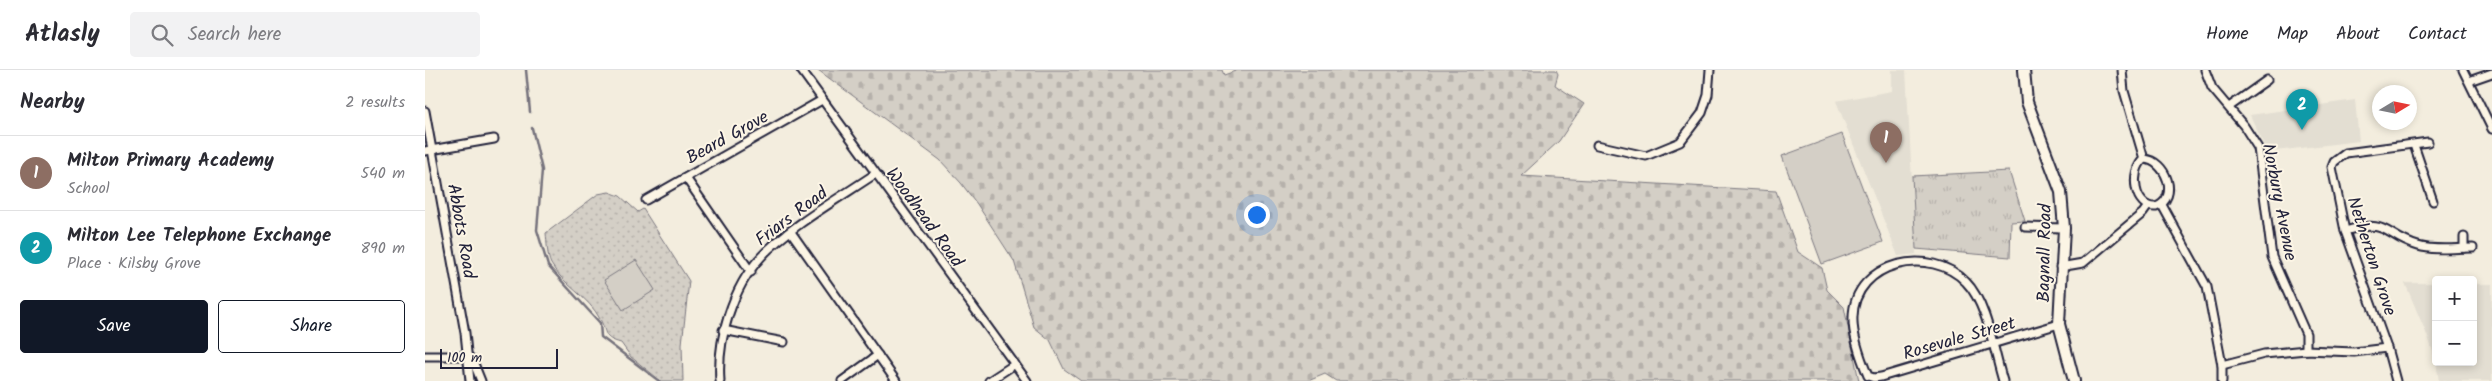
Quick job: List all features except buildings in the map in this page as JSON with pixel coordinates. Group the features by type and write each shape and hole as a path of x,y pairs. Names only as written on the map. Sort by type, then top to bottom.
{"street":[{"name":"Woodhead Road","path":"801,70 1027,381"},
{"path":"1597,145 1646,156 1679,142 1703,113 1708,95 1710,70"},
{"name":"Bagnall Road","path":"2024,70 2027,102 2061,192 2064,228 2060,268 2059,324 2074,381"},
{"path":"2121,70 2124,91 2144,159"},
{"name":"Norbury Avenue","path":"2205,70 2212,88 2229,107 2258,148 2272,257 2306,334 2306,350"},
{"path":"2463,70 2492,129"},
{"path":"2469,81 2492,73"},
{"path":"2229,107 2267,80"},
{"name":"Beard Grove","path":"646,200 822,100"},
{"name":"Abbots Road","path":"425,111 428,151 468,356 469,381"},
{"path":"428,151 495,139"},
{"path":"2428,142 2414,145 2433,201"},
{"name":"Netherton Grove","path":"2396,381 2387,348 2345,231 2332,174 2334,162 2346,153 2414,145"},
{"path":"2144,159 2156,162 2166,175 2168,192 2162,205 2152,208 2140,198 2134,180 2136,169 2144,159"},
{"name":"Friars Road","path":"721,381 719,360 723,330 735,299 760,257 791,232 875,174"},
{"path":"686,178 751,272"},
{"path":"2162,205 2207,287 2222,365 2222,381"},
{"path":"2060,268 2083,263 2143,213 2148,206"},
{"path":"2345,231 2364,225 2376,225 2416,245 2427,248 2473,248"},
{"path":"2025,227 2064,228"},
{"path":"791,232 896,381"},
{"path":"2464,237 2464,248"},
{"name":"Rosevale Street","path":"1991,344 1986,317 1976,295 1965,281 1932,264 1900,263 1879,270 1862,289 1855,305 1854,329 1868,376 1874,378 1881,377 2059,324"},
{"path":"723,330 784,342"},
{"path":"1991,344 2003,381"},
{"path":"2222,365 2264,354 2306,350 2354,352 2387,348"},
{"path":"842,381 878,355"},
{"path":"425,356 468,356"},
{"name":"Abbots Road","path":"468,356 473,361 481,381"},
{"path":"989,381 1015,364"}],"shaded area":[{"path":"1892,70 1906,70 1916,254 1898,256 1836,101 1892,91"},
{"path":"2355,100 2359,141 2267,152 2250,115"},
{"path":"2405,283 2432,283 2432,349"},
{"path":"2477,284 2492,284 2492,381 2439,381 2437,366 2477,366"}],"green space":[{"path":"818,70 1222,70 1224,75 1238,70 1556,70 1558,74 1555,85 1584,104 1559,141 1521,176 1776,191 1798,252 1822,268 1827,290 1844,307 1859,381 1336,381 1325,374 1308,381 1081,381 1064,369 1050,340 1034,327 1014,261 961,183 940,160"},
{"path":"1842,134 1883,242 1822,264 1782,156"},
{"path":"2009,171 2025,221 2011,222 2010,257 1916,249 1912,176"},
{"path":"609,192 620,196 638,212 643,209 689,281 682,344 683,381 661,381 631,357 621,343 608,337 595,311 562,278 551,264 546,233 598,194"},
{"path":"636,260 655,290 623,310 604,280"}],"waterway":[{"path":"526,70 530,112"},
{"path":"532,128 542,170 537,230 548,266 600,323 601,337 659,381"}],"place":[{"name":"Milton Lee Telephone Exchange","path":"2302,130"},
{"name":"Milton Primary Academy","path":"1886,163"}]}
